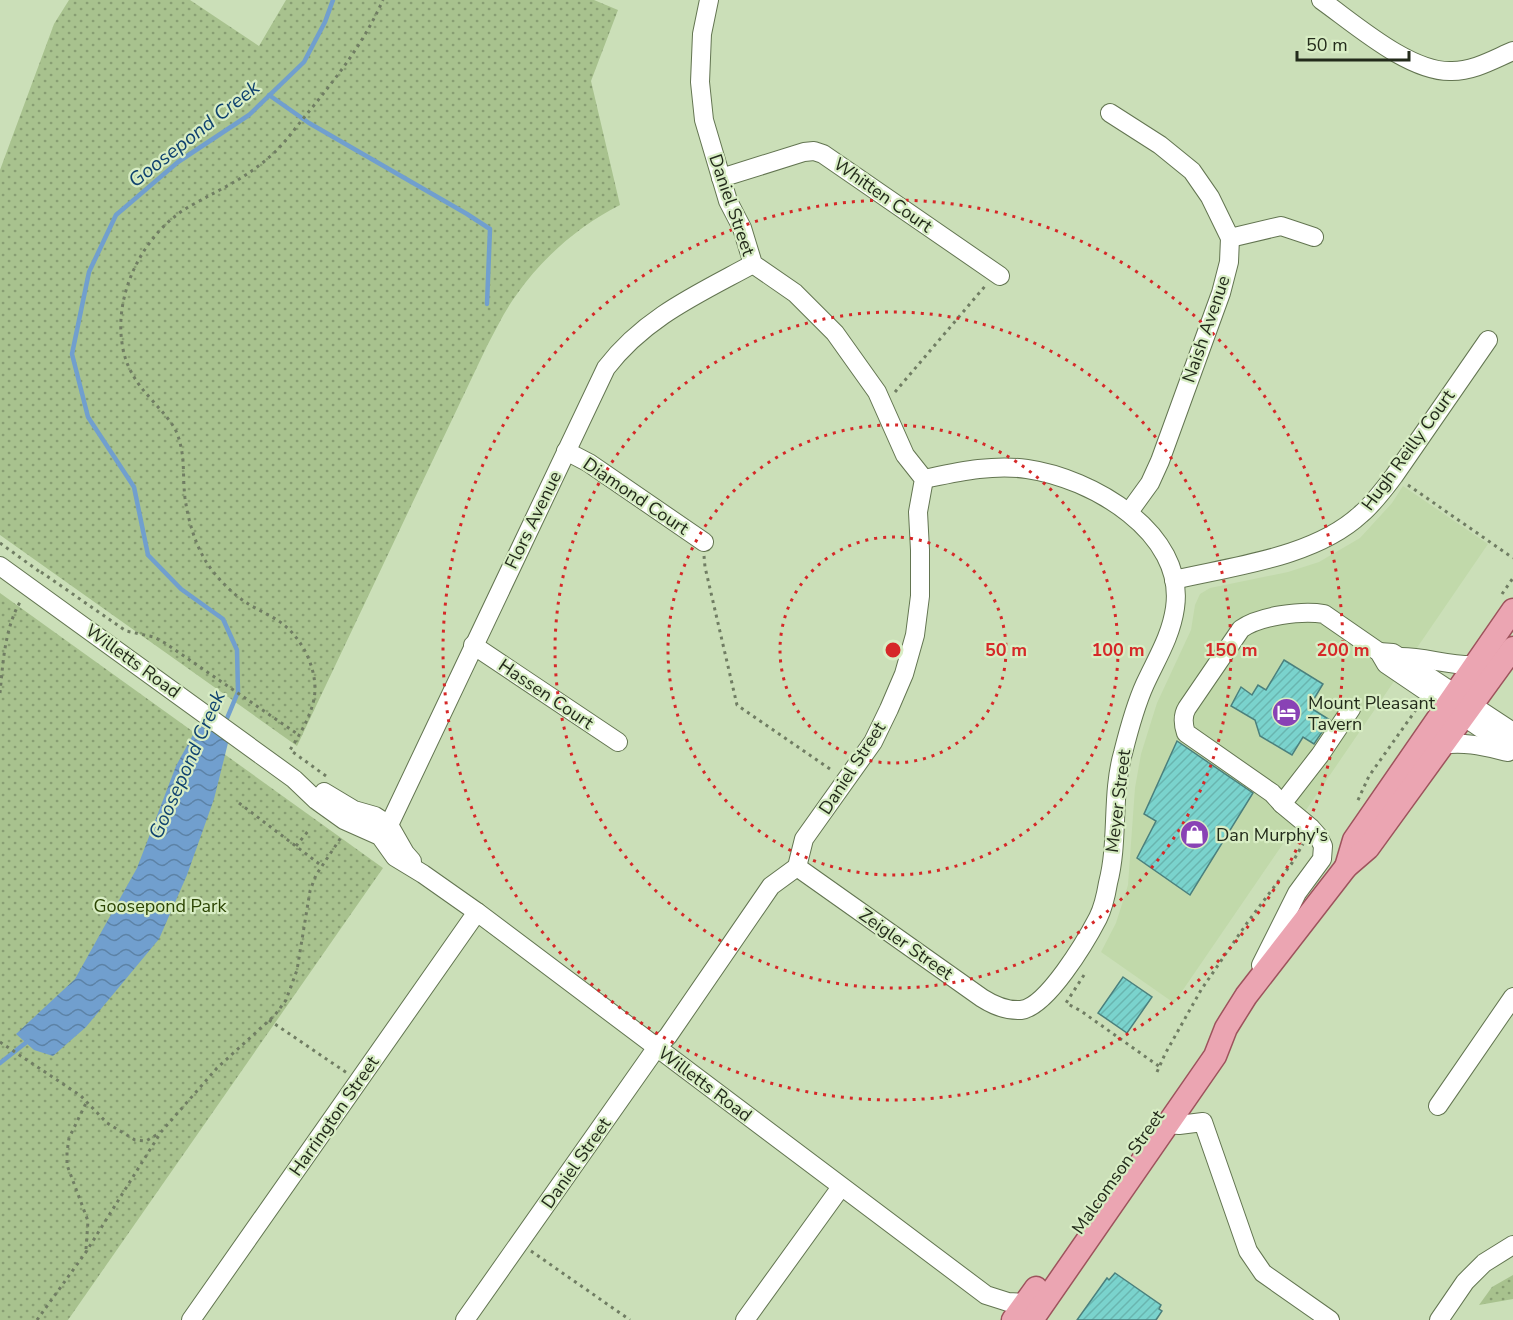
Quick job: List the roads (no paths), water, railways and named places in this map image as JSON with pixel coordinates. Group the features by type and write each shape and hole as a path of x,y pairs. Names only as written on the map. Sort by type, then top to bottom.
{"main road":[{"name":"Malcomson Street","path":"1023,1314 1168,1124 1215,1056 1226,1028 1246,996 1346,867 1368,848 1442,745 1475,664 1513,610"},
{"name":"Malcomson Street","path":"1346,867 1353,840 1459,705 1513,648"},
{"name":"Malcomson Street","path":"1023,1314 1203,1052 1226,1028"}],"street":[{"name":"Daniel Street","path":"465,1320 771,886 797,867 804,839 873,742 904,674 915,635 920,596 921,550 918,512 924,479 905,455 877,392 835,333 795,293 753,264 742,228 728,201 704,120 700,82 702,34 709,0"},
{"path":"1321,0 1404,58 1430,69 1453,72 1472,68 1513,51"},
{"path":"1110,113 1160,146 1192,171 1210,197 1230,238 1281,226 1314,237"},
{"name":"Whitten Court","path":"722,178 804,152 814,151 823,154 1000,276"},
{"name":"Naish Avenue","path":"1129,512 1150,483 1168,438 1221,293 1229,262 1230,238"},
{"name":"Flors Avenue","path":"384,830 606,368 622,347 644,327 675,307 753,264"},
{"name":"Hugh Reilly Court","path":"1174,580 1288,553 1321,541 1360,515 1394,476 1488,340"},
{"name":"Diamond Court","path":"566,452 589,463 704,542"},
{"name":"Meyer Street","path":"924,479 979,468 1002,467 1028,469 1082,485 1129,512 1145,526 1160,546 1174,580 1176,606 1168,637 1133,714 1119,766 1109,881 1099,916 1084,943 1055,984 1042,999 1021,1010"},
{"name":"Willetts Road","path":"0,566 294,778 321,790 354,810 380,819 384,830 423,874 477,912 986,1295 1008,1302 1023,1314"},
{"path":"1246,996 1297,892 1322,859 1323,846 1318,836 1272,793 1186,733 1183,725 1184,713 1241,629 1250,623 1283,616 1314,612 1324,614 1379,652 1386,664 1513,732"},
{"name":"Hassen Court","path":"473,645 618,742"},
{"path":"1379,652 1393,653 1399,657 1513,752"},
{"path":"1399,657 1415,657 1458,666 1475,664"},
{"path":"1282,804 1320,755 1351,709"},
{"path":"1442,745 1458,742 1469,743 1513,752"},
{"name":"Zeigler Street","path":"797,867 991,1004 1021,1010"},
{"name":"Harrington Street","path":"191,1320 477,912"},
{"path":"1438,1106 1513,997"},
{"path":"1168,1124 1203,1122 1248,1251 1263,1273 1330,1320"},
{"path":"745,1320 841,1187"},
{"path":"1439,1320 1465,1282 1484,1263 1513,1245"}],"water":[{"path":"201,720 229,739 214,799 187,875 159,939 86,1027 53,1056 34,1050 16,1034 75,979 137,868 176,766"}],"waterway":[{"name":"Goosepond Creek","path":"225,723 238,692 237,650 223,619 181,589 148,555 134,487 88,417 72,354 89,272 116,215 178,162 249,115 304,62 325,22 333,0"},
{"path":"269,95 309,123 490,229 487,304"},
{"name":"Goosepond Creek","path":"0,1063 28,1041"}],"place":[{"name":"Mount Pleasant Tavern","path":"1287,713"},
{"name":"Dan Murphy's","path":"1195,835"}],"park label":[{"name":"Goosepond Park","path":"160,906"}]}
